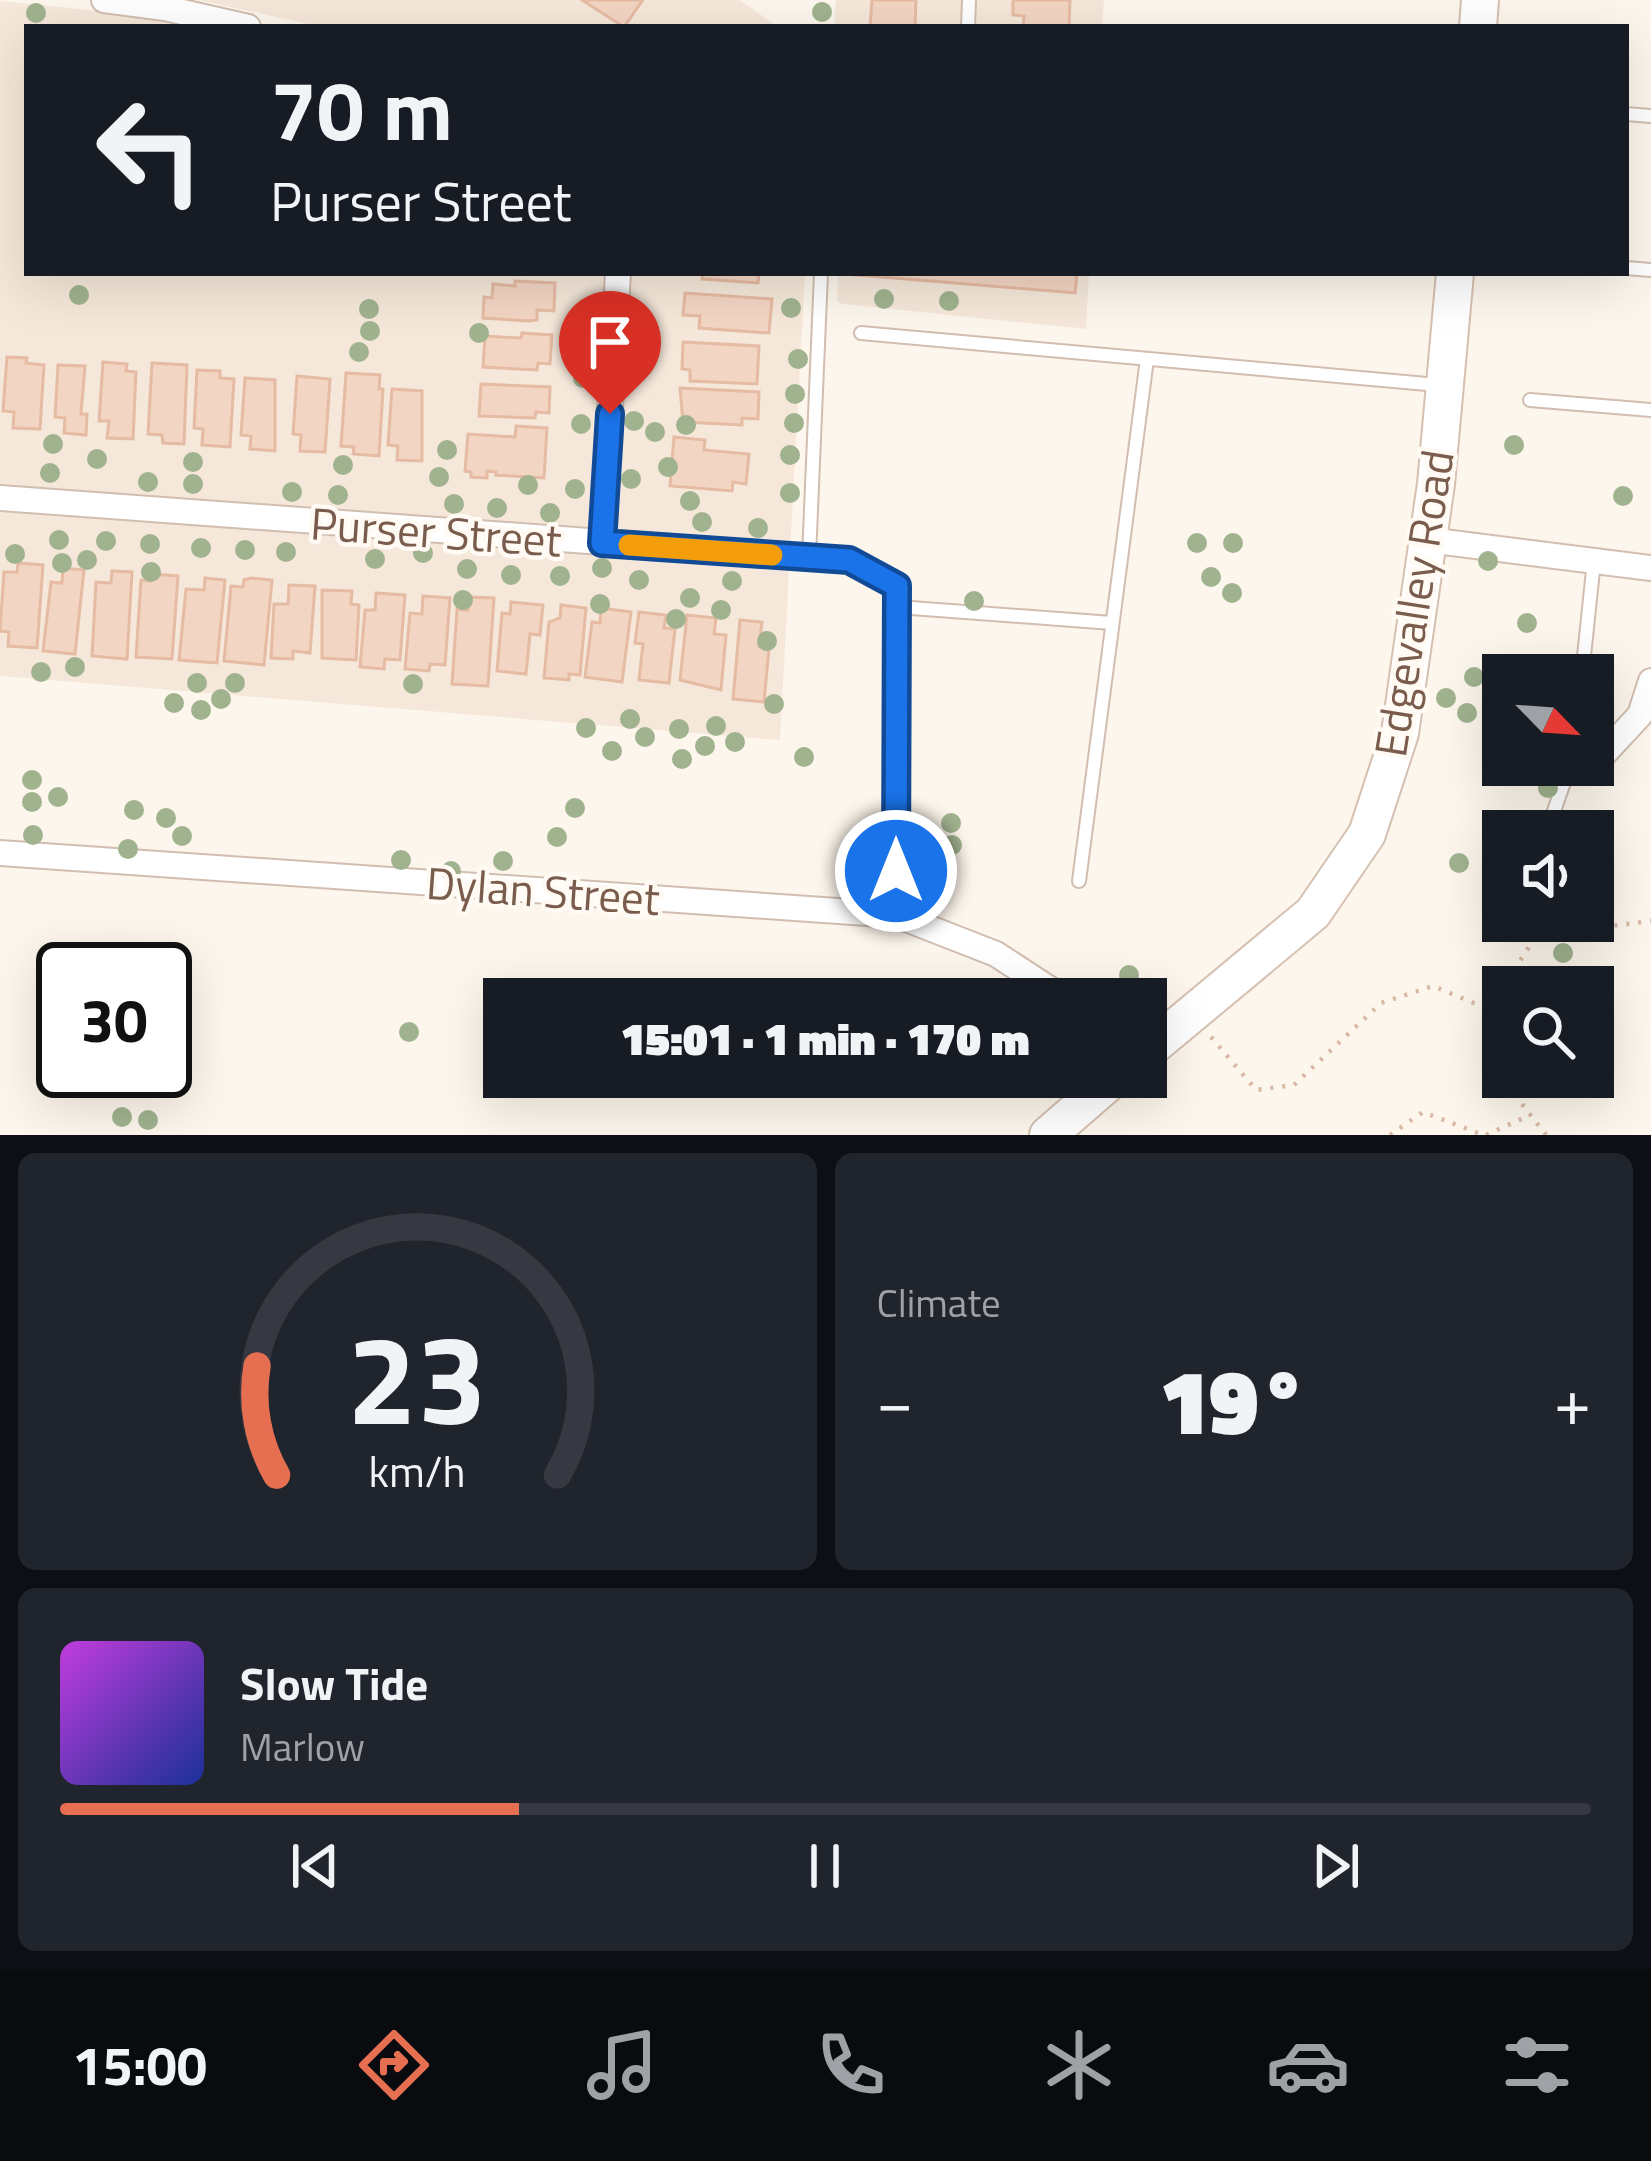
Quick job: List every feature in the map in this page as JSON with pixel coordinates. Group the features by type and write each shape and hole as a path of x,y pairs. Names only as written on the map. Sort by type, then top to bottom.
{"street":[{"path":"104,0 235,24"},
{"path":"602,543 618,276"},
{"name":"Edgevalley Road","path":"1167,1036 1313,913 1367,834 1400,733 1428,540 1455,276"},
{"name":"Purser Street","path":"0,498 849,560 897,586 898,607"},
{"path":"1428,540 1651,568"},
{"path":"896,915 898,607"},
{"path":"1614,743 1640,715 1651,681"},
{"name":"Dylan Street","path":"0,853 896,915 996,954 1033,978"},
{"path":"1048,1135 1091,1098"}],"lane":[{"path":"809,558 821,276"},
{"path":"860,333 1445,386"},
{"path":"1079,881 1147,359"},
{"path":"1530,400 1651,410"},
{"path":"1584,654 1594,561"},
{"path":"898,607 1112,623"}],"path":[{"path":"1516,966 1537,935 1651,921"},
{"path":"1191,1018 1256,1090 1294,1085 1381,1003 1433,986 1482,1006"},
{"path":"1517,1098 1546,1135"},
{"path":"1390,1135 1424,1112 1484,1135 1530,1115"}],"shaded area":[{"path":"199,0 740,0 774,24 308,24"},
{"path":"836,0 1104,0 1102,24 834,24"},
{"path":"0,1 128,14 170,24 24,24 24,276 805,276 780,740 0,676"},
{"path":"838,276 1089,276 1086,329 837,301"}],"building":[{"path":"582,0 642,1 626,24"},
{"path":"872,0 916,0 915,24 870,24"},
{"path":"1013,0 1070,0 1069,24 1023,24 1024,16 1013,15"},
{"path":"702,276 759,276 758,283"},
{"path":"870,276 1077,276 1075,293"},
{"path":"515,281 555,283 554,311 537,310 537,320 529,321 483,318 484,297 492,298 493,284 515,286"},
{"path":"685,293 772,299 769,333 699,328 700,316 683,315"},
{"path":"522,333 552,335 550,364 538,363 537,370 483,367 485,336 521,338"},
{"path":"683,342 759,346 757,384 690,381 690,370 682,369"},
{"path":"7,357 44,365 40,429 13,428 14,412 3,411"},
{"path":"103,362 127,364 126,371 136,372 133,439 107,438 109,421 99,421"},
{"path":"152,363 187,365 184,444 163,443 162,435 148,434"},
{"path":"58,365 85,366 81,414 87,414 86,435 64,433 65,418 55,417"},
{"path":"197,370 220,371 220,378 234,379 230,447 202,445 203,429 194,428"},
{"path":"346,373 380,375 379,456 353,454 354,447 341,446"},
{"path":"297,376 330,379 325,452 300,451 301,435 293,434"},
{"path":"245,378 275,380 275,451 250,449 251,436 241,435"},
{"path":"481,384 550,387 549,413 536,412 535,418 479,416"},
{"path":"680,388 759,392 758,419 742,418 742,425 683,422"},
{"path":"392,389 422,391 422,461 397,460 398,446 388,445"},
{"path":"516,426 547,428 544,478 487,471 487,478 471,477 465,471 468,434 515,437"},
{"path":"674,437 705,440 704,450 749,454 746,484 733,482 732,491 670,486"},
{"path":"18,563 43,565 37,648 8,646 9,632 0,631 4,572 17,572"},
{"path":"63,568 84,570 75,654 43,651 51,582 62,583"},
{"path":"112,571 132,572 127,659 92,656 96,582 111,583"},
{"path":"151,574 178,576 172,659 136,657 141,580 150,581"},
{"path":"205,578 225,580 217,663 179,660 186,589 204,590"},
{"path":"244,580 272,580 264,665 224,661 231,586 243,587"},
{"path":"289,585 315,586 310,653 293,651 293,659 271,658 274,604 288,604"},
{"path":"322,590 352,591 351,604 359,605 356,660 322,658"},
{"path":"376,593 405,595 400,660 385,659 384,669 360,667 365,610 375,610"},
{"path":"423,596 450,598 445,665 430,664 429,671 405,669 410,613 422,614"},
{"path":"469,597 494,598 488,686 452,684 457,609 468,610"},
{"path":"511,602 543,605 540,635 530,634 526,674 497,671 502,613 510,614"},
{"path":"561,605 586,608 580,675 569,674 569,680 544,678 549,622 560,618"},
{"path":"601,608 631,612 622,682 585,677 592,622 600,623"},
{"path":"639,612 666,615 664,628 675,629 669,683 639,680 643,644 635,643"},
{"path":"687,615 716,618 714,634 726,635 721,690 680,680"},
{"path":"740,620 762,622 759,647 769,648 764,702 733,699"}],"slow traffic":[{"path":"629,545 772,555"}],"route":[{"path":"610,414 602,543 849,560 897,586 896,871"}]}
